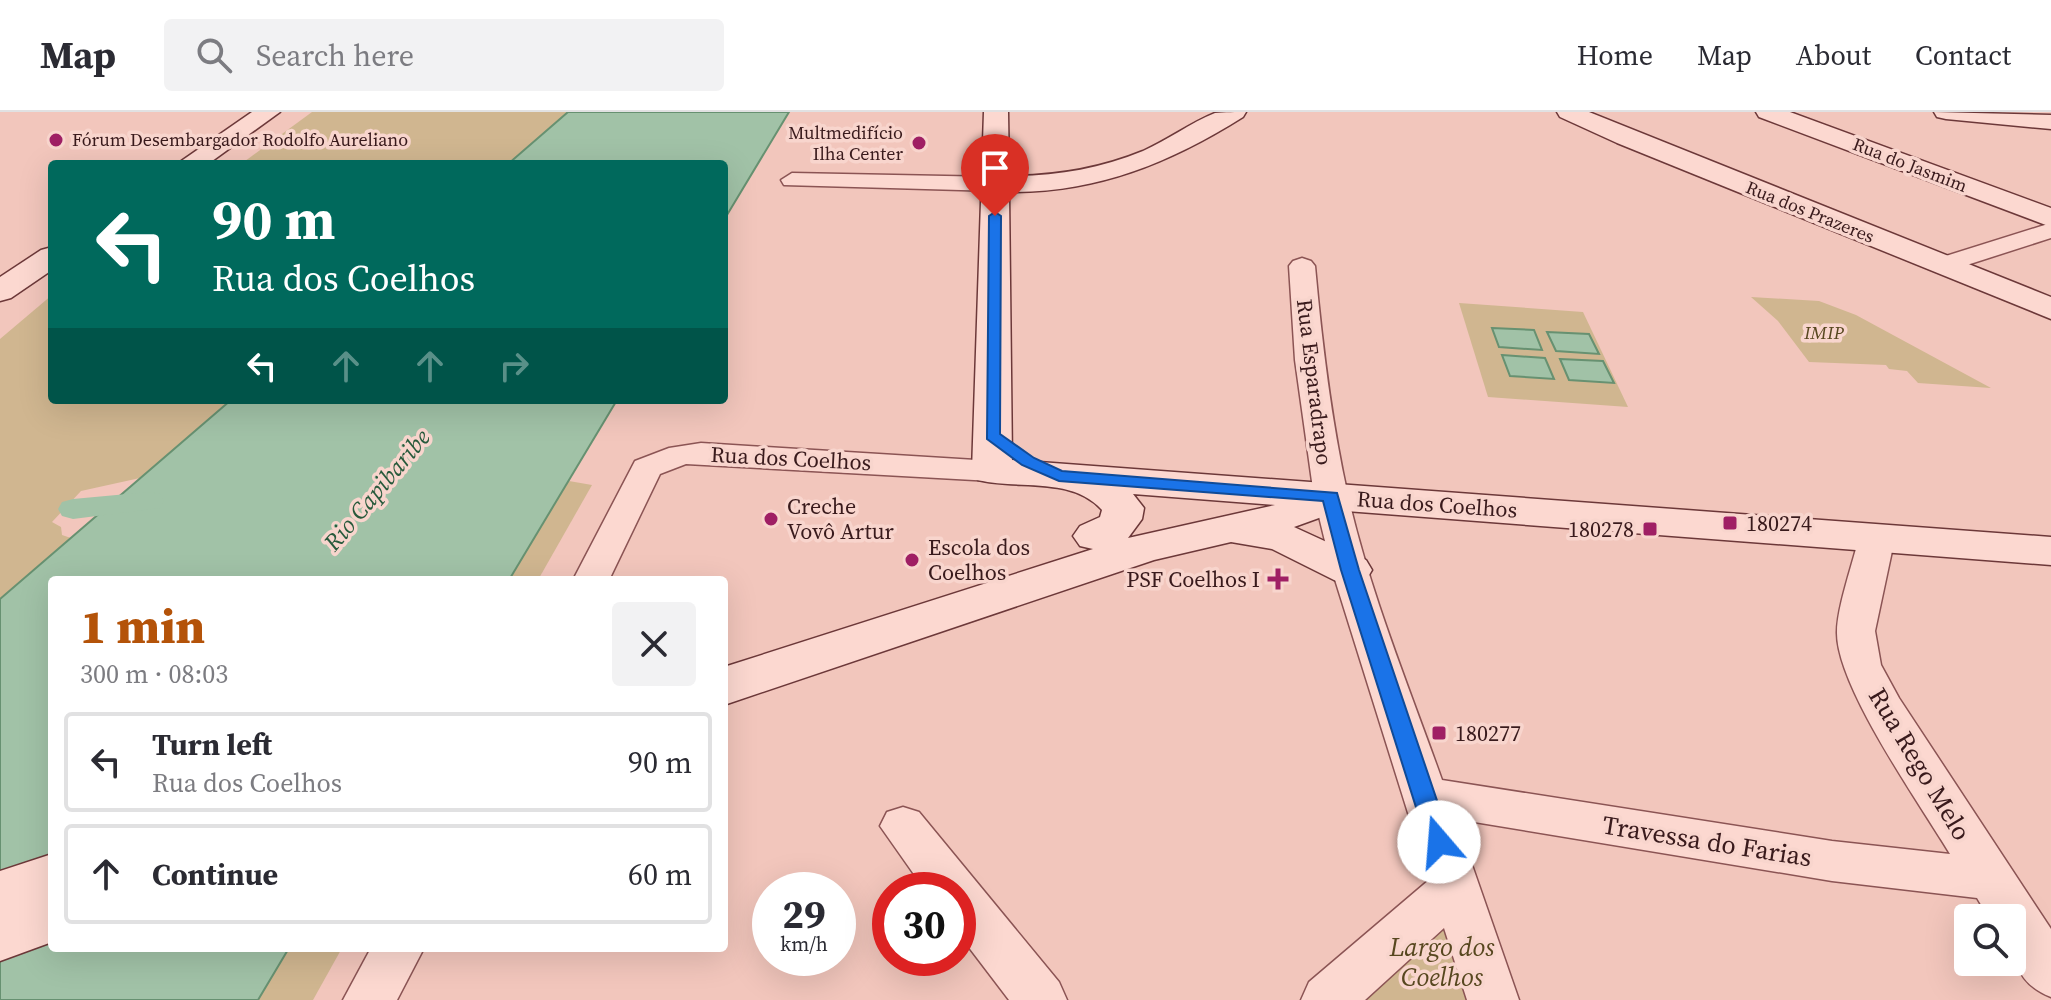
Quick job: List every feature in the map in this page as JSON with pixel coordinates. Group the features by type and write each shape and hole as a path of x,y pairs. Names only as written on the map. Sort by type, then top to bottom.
{"street":[{"path":"196,160 268,112"},
{"path":"992,453 996,112"},
{"path":"792,180 1041,184 1093,177 1185,142 1234,112"},
{"name":"Rua dos Prazeres","path":"1569,112 1626,138 2051,309"},
{"name":"Rua do Jasmim","path":"1768,112 2051,218"},
{"path":"1946,112 2051,122"},
{"path":"1942,265 2051,230"},
{"path":"0,291 48,259"},
{"name":"Rua Esparadrapo","path":"1302,266 1309,360 1331,496 1350,570 1493,1000"},
{"name":"Rua dos Coelhos","path":"593,576 647,468 680,455 701,453 992,453 1068,477 1877,537 2046,556"},
{"path":"728,684 779,652 1095,536 1121,521 1123,508 1110,494 1068,477"},
{"path":"728,656 779,652 1144,548 1301,513 1331,496"},
{"path":"1095,536 1227,503 1331,496"},
{"path":"1200,534 1280,536 1306,545 1350,570"},
{"name":"Rua Rego Melo","path":"1877,537 1856,631 1861,665 1884,709 2051,973"},
{"name":"Travessa do Farias","path":"1425,796 1832,861 1991,879"},
{"path":"903,826 940,872"},
{"path":"0,897 48,881"},
{"path":"1327,1000 1454,888"},
{"path":"0,933 48,916"},
{"path":"976,918 1041,1000"},
{"path":"369,1000 397,952"}],"green space":[{"path":"312,112 589,112 532,160 246,160"},
{"name":"IMIP","path":"1751,297 1819,301 1856,315 1991,388 1918,383 1907,371 1889,369 1886,365 1809,362 1778,321"},
{"path":"48,298 48,404 237,404 158,474 81,491 52,522 61,527 62,535 74,539 0,627 0,339"},
{"path":"1459,303 1583,312 1628,407 1488,397"},
{"path":"569,481 592,485 540,576 511,576"},
{"name":"Largo dos Coelhos","path":"1468,917 1494,1000 1332,1000 1428,926"},
{"path":"287,952 340,952 313,1000 258,1000"}],"water":[{"path":"568,112 789,112 728,213 728,160 513,160"},
{"path":"1492,328 1534,330 1542,350 1499,347"},
{"path":"1547,332 1589,334 1599,354 1556,351"},
{"path":"1502,355 1545,358 1554,379 1510,376"},
{"path":"1560,359 1603,361 1614,383 1569,380"},
{"name":"Rio Capibaribe","path":"226,404 615,404 511,576 48,576 48,952 287,952 258,1000 0,1000 0,599"}],"waterway":[{"path":"73,509 149,501"}],"place":[{"name":"Fórum Desembargador Rodolfo Aureliano","path":"56,140"},
{"name":"Multmedifício Ilha Center","path":"919,143"},
{"name":"Creche Vovô Artur","path":"771,519"},
{"name":"180274","path":"1730,523"},
{"name":"180278","path":"1650,529"},
{"name":"Escola dos Coelhos","path":"912,560"},
{"name":"PSF Coelhos I","path":"1278,579"},
{"name":"180277","path":"1439,733"}],"route":[{"path":"995,216 992,435 1028,461 1059,476 1331,496 1350,570 1439,842"}]}
